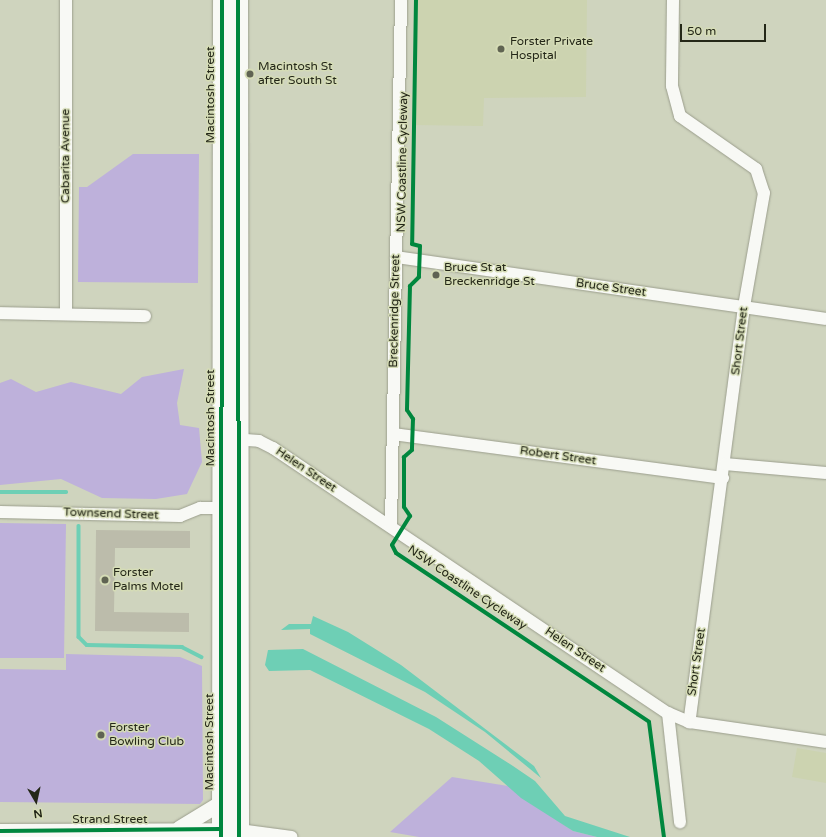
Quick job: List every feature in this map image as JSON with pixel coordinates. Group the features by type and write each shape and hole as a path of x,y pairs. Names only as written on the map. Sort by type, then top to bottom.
{"main road":[{"name":"Macintosh Street","path":"222,0 239,834"},
{"name":"Macintosh Street","path":"220,833 221,508 230,439 238,0"}],"street":[{"name":"Cabarita Avenue","path":"66,0 66,313"},
{"name":"Breckenridge Street","path":"391,526 400,0"},
{"name":"Short Street","path":"674,0 672,86 680,116 756,169 764,193 744,307 725,464 688,722"},
{"name":"Bruce Street","path":"396,257 826,320"},
{"path":"0,313 66,313 145,316"},
{"name":"Robert Street","path":"393,434 723,478"},
{"name":"Helen Street","path":"230,439 266,444 391,526 668,713 688,722 826,742"},
{"path":"725,464 826,473"},
{"name":"Townsend Street","path":"0,512 180,516 200,508 221,508"},
{"path":"668,713 680,822"},
{"path":"176,830 220,803"},
{"name":"Strand Street","path":"6,833 176,830 239,834"},
{"path":"239,834 292,837"}],"shaded area":[{"name":"Forster Private Hospital","path":"417,0 587,0 586,97 484,98 483,126 413,125"},
{"path":"133,154 199,154 198,283 78,282 79,187 87,187"},
{"path":"184,369 177,403 180,425 199,428 202,462 187,494 156,499 102,498 61,479 0,485 0,383 11,379 36,392 71,382 121,394 142,377"},
{"path":"0,523 66,524 64,658 0,658"},
{"name":"Forster Bowling Club","path":"66,654 180,657 202,666 203,800 200,804 0,802 0,669 66,670"},
{"path":"797,748 826,753 826,783 792,777"},
{"path":"452,777 508,786 573,831 597,837 419,837 390,832"}],"water":[{"path":"313,616 348,632 401,665 534,766 541,778 485,732 425,692 310,634 310,629 281,630 289,624 311,624"},
{"path":"303,649 436,717 513,766 535,781 565,816 630,837 597,837 573,831 521,798 479,761 429,729 310,670 269,671 265,665 268,650"}],"building":[{"name":"Forster Palms Motel","path":"96,530 190,531 190,548 115,548 114,612 189,613 189,632 95,631"}],"waterway":[{"path":"0,492 66,492"},
{"path":"79,526 79,637 87,645 182,647 202,657"}],"cycle path":[{"path":"221,837 222,0"},
{"path":"238,0 239,837"},
{"name":"NSW Coastline Cycleway","path":"416,0 412,244 420,246 419,277 410,286 407,410 413,419 412,450 404,457 404,507 410,516 392,545 396,553 649,722 664,837"},
{"path":"0,831 220,829"}],"place":[{"name":"Forster Private Hospital","path":"501,49"},
{"name":"Macintosh St after South St","path":"250,74"},
{"name":"Bruce St at Breckenridge St","path":"436,275"},
{"name":"Forster Palms Motel","path":"105,580"},
{"name":"Forster Bowling Club","path":"101,735"}]}
